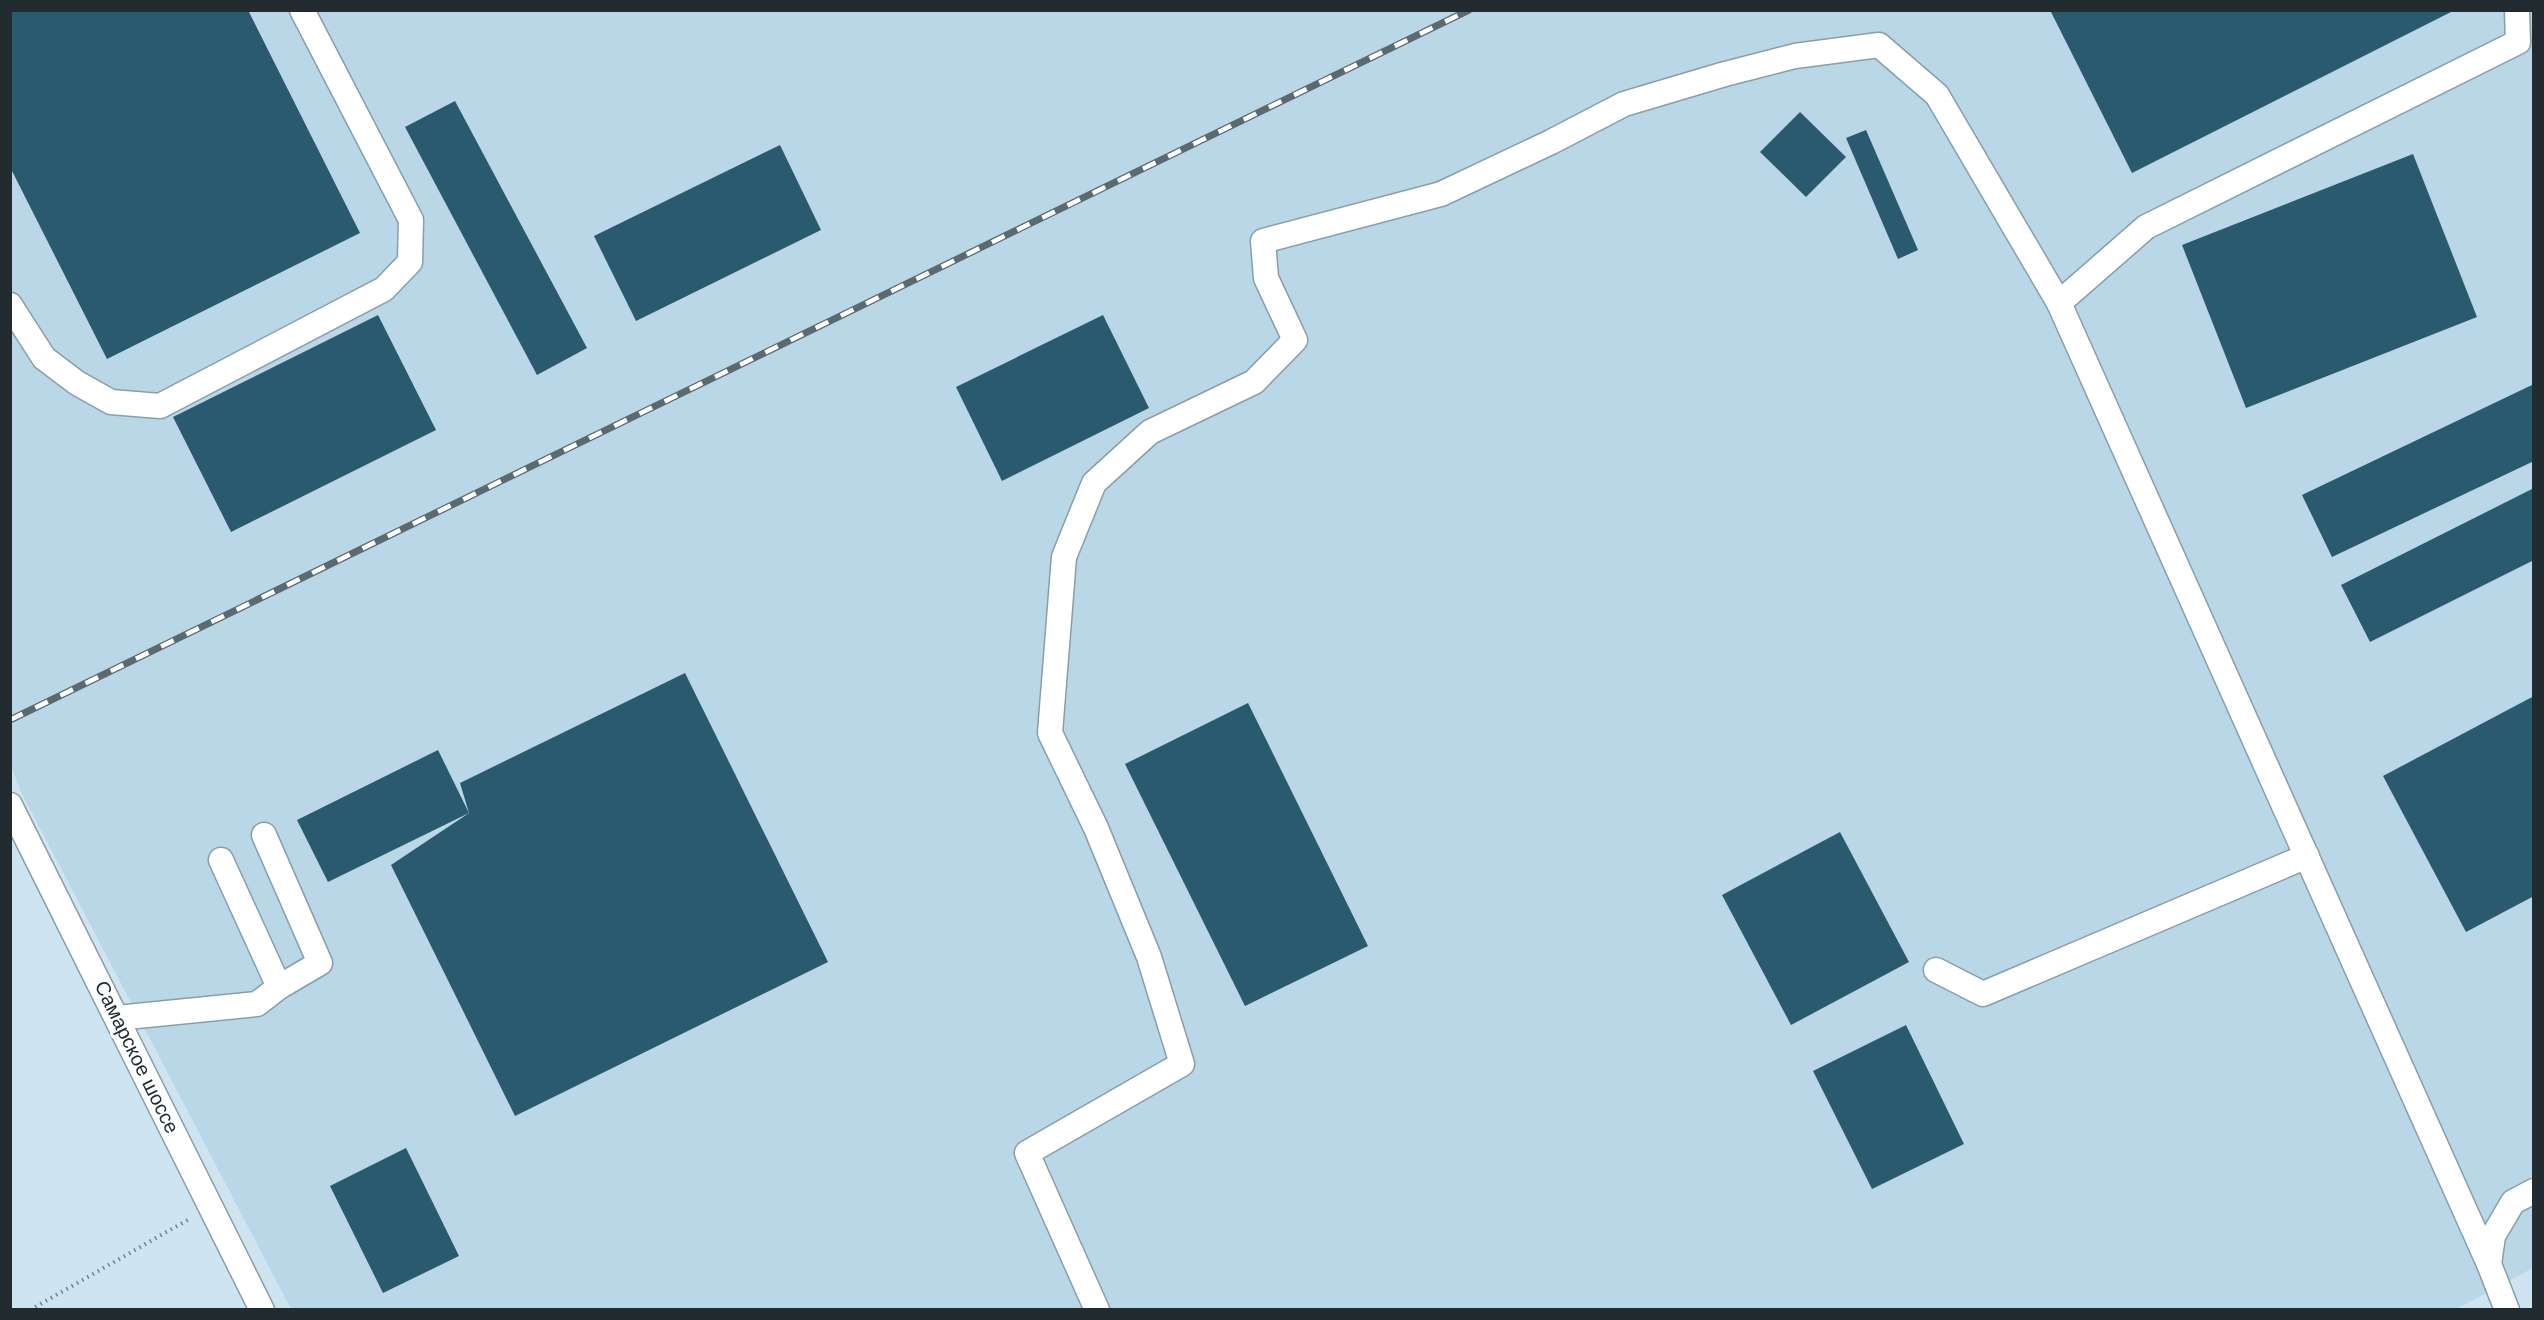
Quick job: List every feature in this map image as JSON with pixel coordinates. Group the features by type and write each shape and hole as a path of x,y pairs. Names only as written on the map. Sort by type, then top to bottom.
{"street":[{"path":"10,305 44,358 77,383 111,402 160,406 384,289 397,276 410,262 411,220 302,10"},
{"path":"2059,303 2146,227 2518,42 2517,10"},
{"path":"1097,1310 1027,1153 1182,1064 1149,957 1096,828 1050,733 1064,557 1094,483 1150,432 1254,382 1295,340 1266,278 1263,241 1441,194 1551,142 1624,104 1795,56 1879,45 1937,95 2059,303 2490,1264 2507,1310"},
{"name":"Самарское шоссе","path":"10,805 262,1310"},
{"path":"117,1018 257,1004 279,987 320,963 264,835"},
{"path":"1936,970 1983,994 2307,856"},
{"path":"221,860 279,987"},
{"path":"2490,1264 2493,1236 2513,1202 2534,1191"}],"path":[{"path":"30,1310 211,1207"}],"shaded area":[{"path":"11,11 2533,11 2533,1268 2456,1309 291,1309 21,792 11,766"}],"building":[{"path":"10,10 248,10 360,233 107,359 10,167"},
{"path":"2050,10 2455,10 2132,173"},
{"path":"455,101 587,348 537,375 405,127"},
{"path":"1800,112 1846,157 1806,197 1760,152"},
{"path":"1866,130 1918,250 1898,259 1846,138"},
{"path":"780,145 821,230 636,321 594,236"},
{"path":"2413,154 2477,317 2246,408 2182,245"},
{"path":"378,315 436,430 231,532 173,417"},
{"path":"1103,315 1149,408 1002,481 956,387"},
{"path":"2534,384 2534,461 2332,557 2302,495"},
{"path":"2534,488 2534,560 2370,642 2341,585"},
{"path":"685,673 828,962 515,1116 391,865 469,813 460,783"},
{"path":"2534,696 2534,896 2466,932 2383,776"},
{"path":"1248,703 1368,946 1245,1006 1125,764"},
{"path":"438,750 469,813 328,882 297,820"},
{"path":"1840,832 1909,962 1791,1025 1722,895"},
{"path":"1906,1025 1964,1144 1872,1189 1813,1071"},
{"path":"406,1148 459,1256 383,1293 330,1186"}],"railway":[{"path":"10,720 1469,10"}]}
